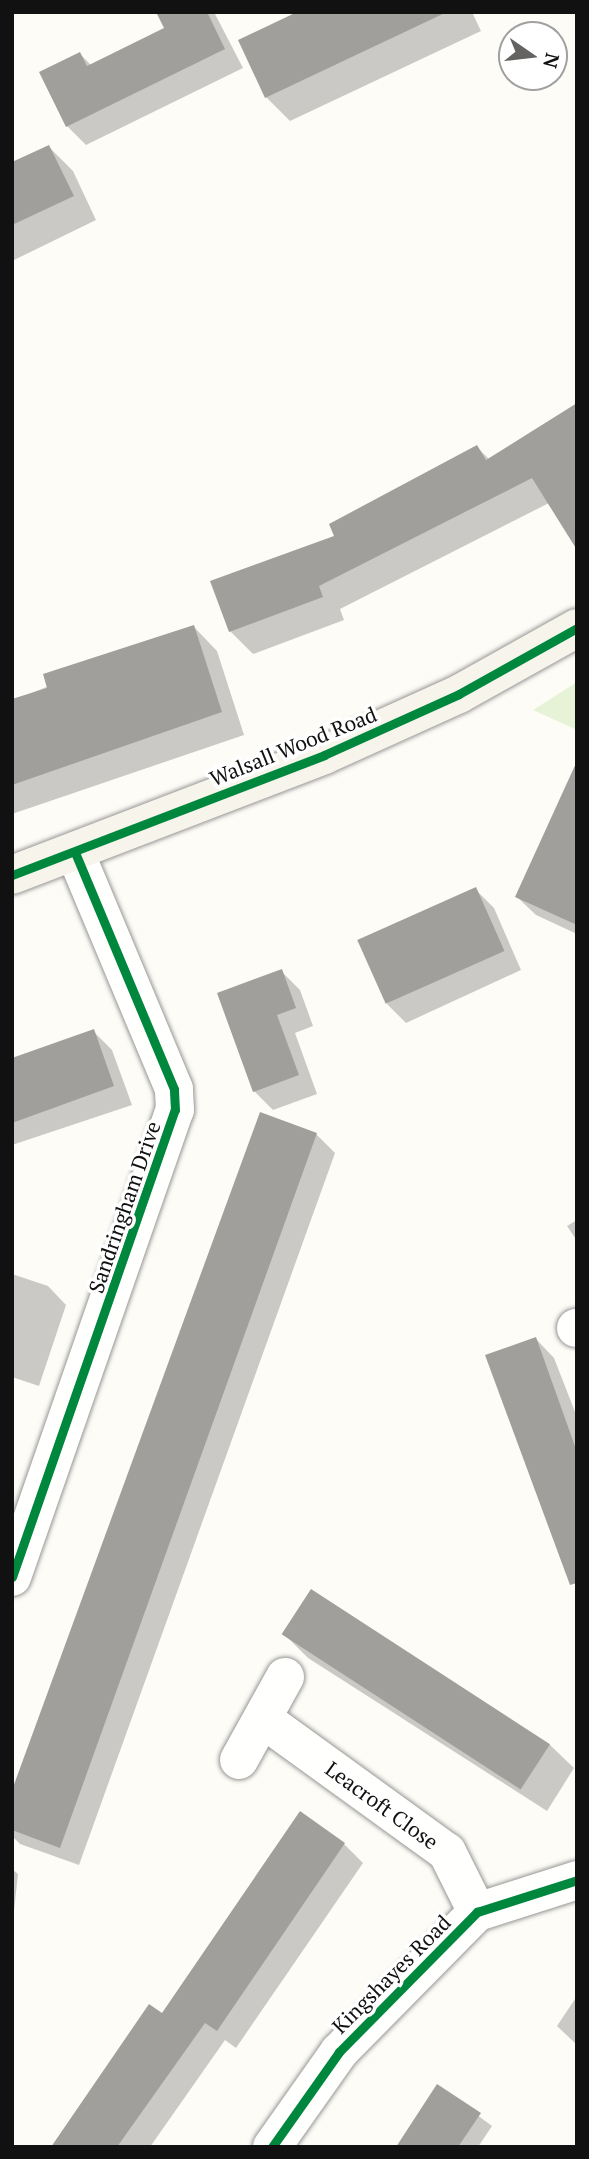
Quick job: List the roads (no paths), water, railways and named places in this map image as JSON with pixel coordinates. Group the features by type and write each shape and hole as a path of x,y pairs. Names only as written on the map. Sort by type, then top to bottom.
{"street":[{"name":"Walsall Wood Road","path":"12,875 324,755 459,694 577,628"},
{"name":"Sandringham Drive","path":"12,1577 28,1490 175,1110 174,1089 75,852"},
{"path":"239,1760 285,1677"},
{"name":"Leacroft Close","path":"264,1719 447,1852 477,1912"},
{"name":"Kingshayes Road","path":"272,2147 339,2052 477,1912 577,1881"}]}
